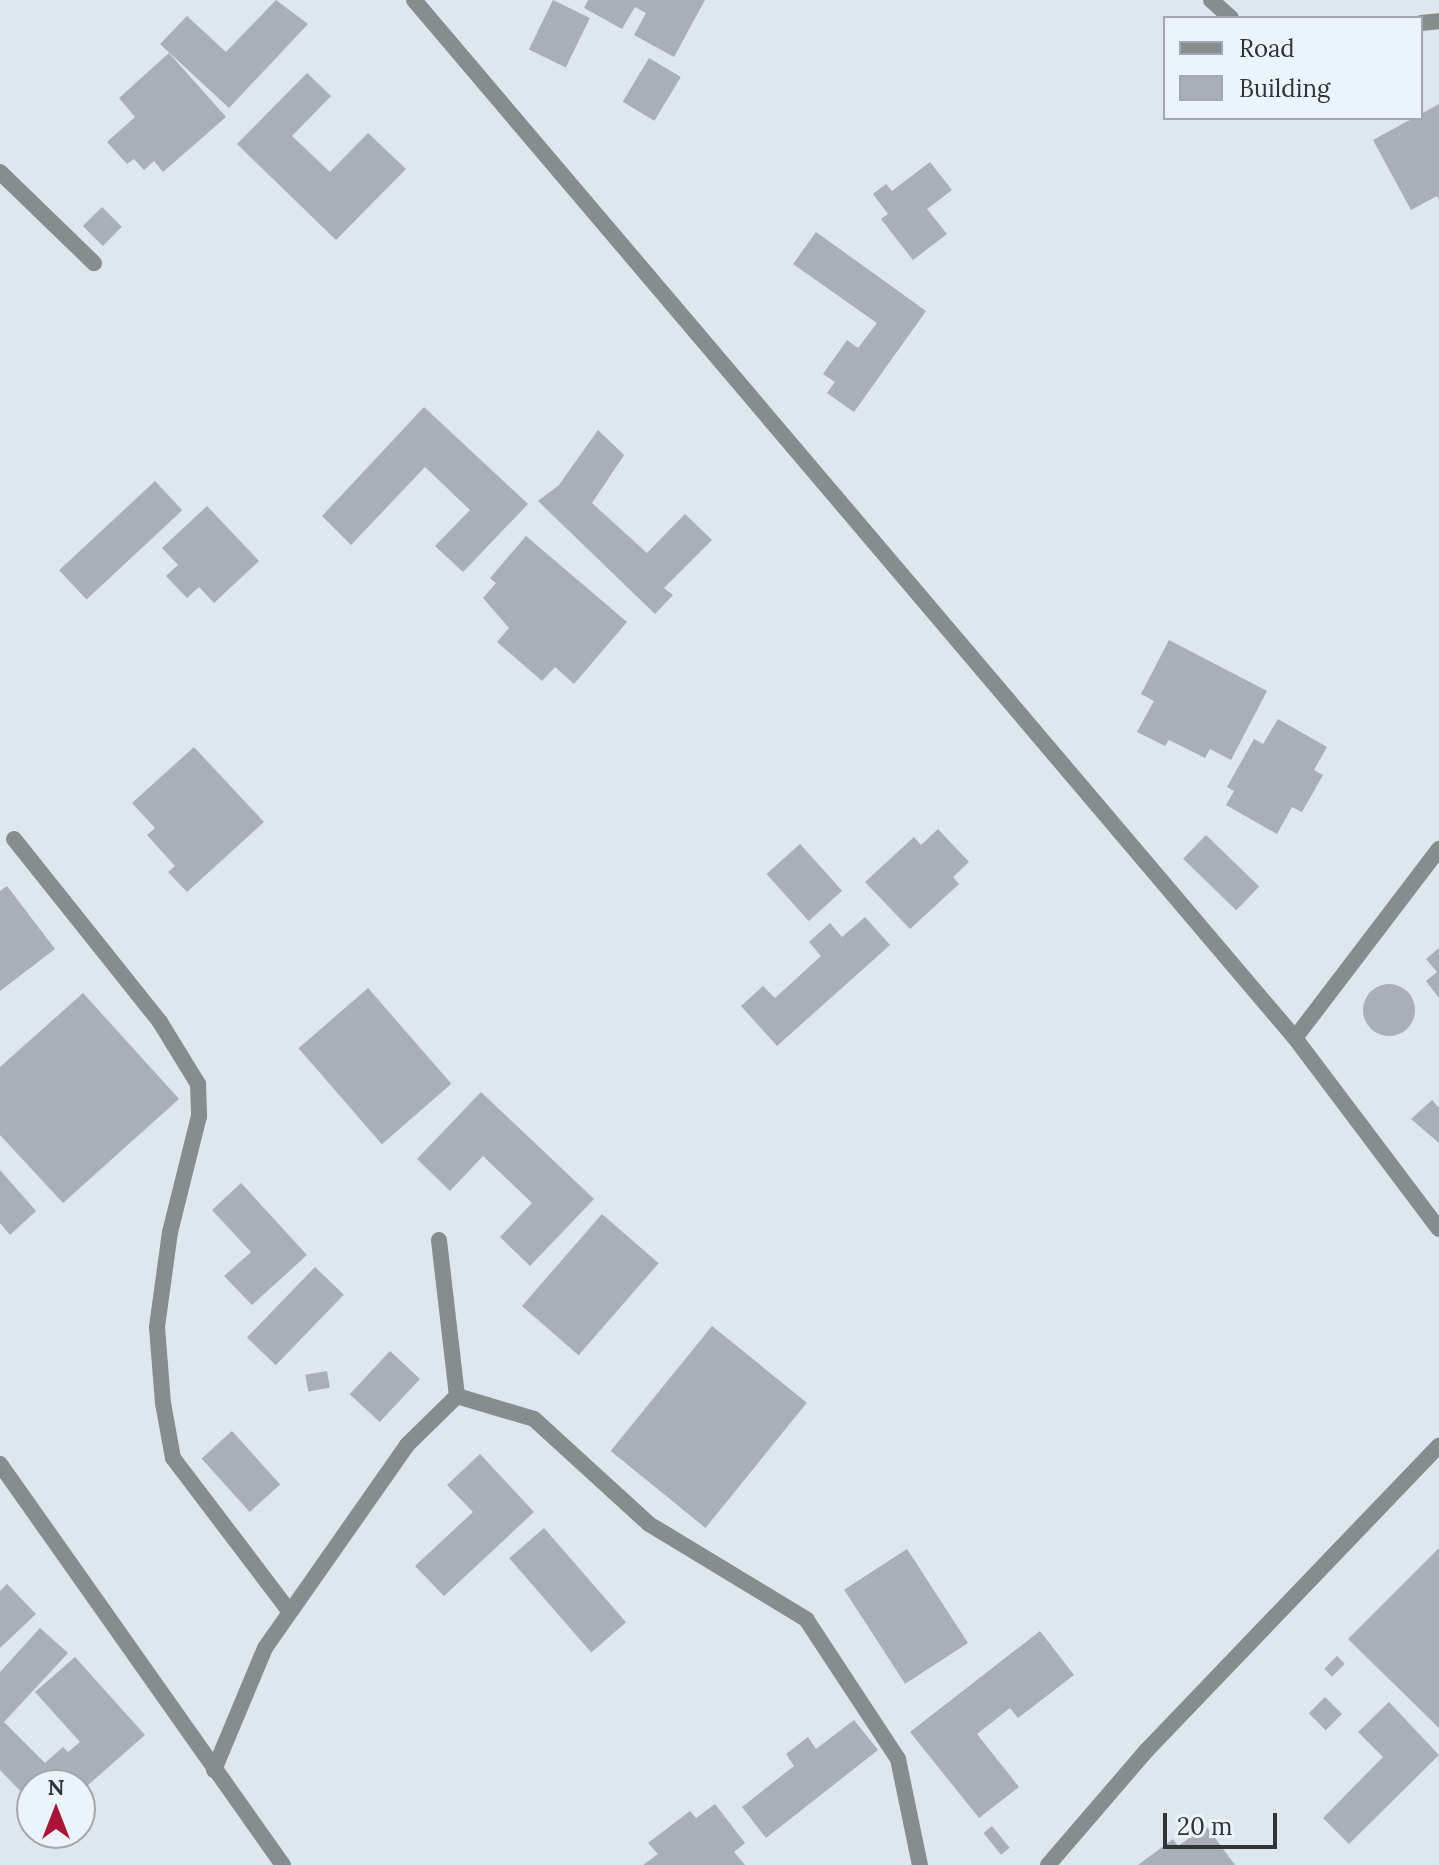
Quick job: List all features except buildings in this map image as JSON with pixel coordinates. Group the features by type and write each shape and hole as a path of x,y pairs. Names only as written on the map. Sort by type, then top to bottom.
{"street":[{"path":"414,0 1295,1038 1439,1229"},
{"path":"1211,0 1229,16"},
{"path":"0,172 94,263"},
{"path":"14,839 160,1022 198,1084 199,1116 170,1232 157,1327 163,1403 173,1458 290,1612"},
{"path":"1295,1038 1439,849"},
{"path":"439,1240 457,1396"},
{"path":"214,1770 265,1648 407,1445 457,1396"},
{"path":"457,1396 534,1419 649,1524 806,1619 898,1759 920,1865"},
{"path":"1048,1865 1147,1750 1439,1445"},
{"path":"0,1464 283,1865"}]}
